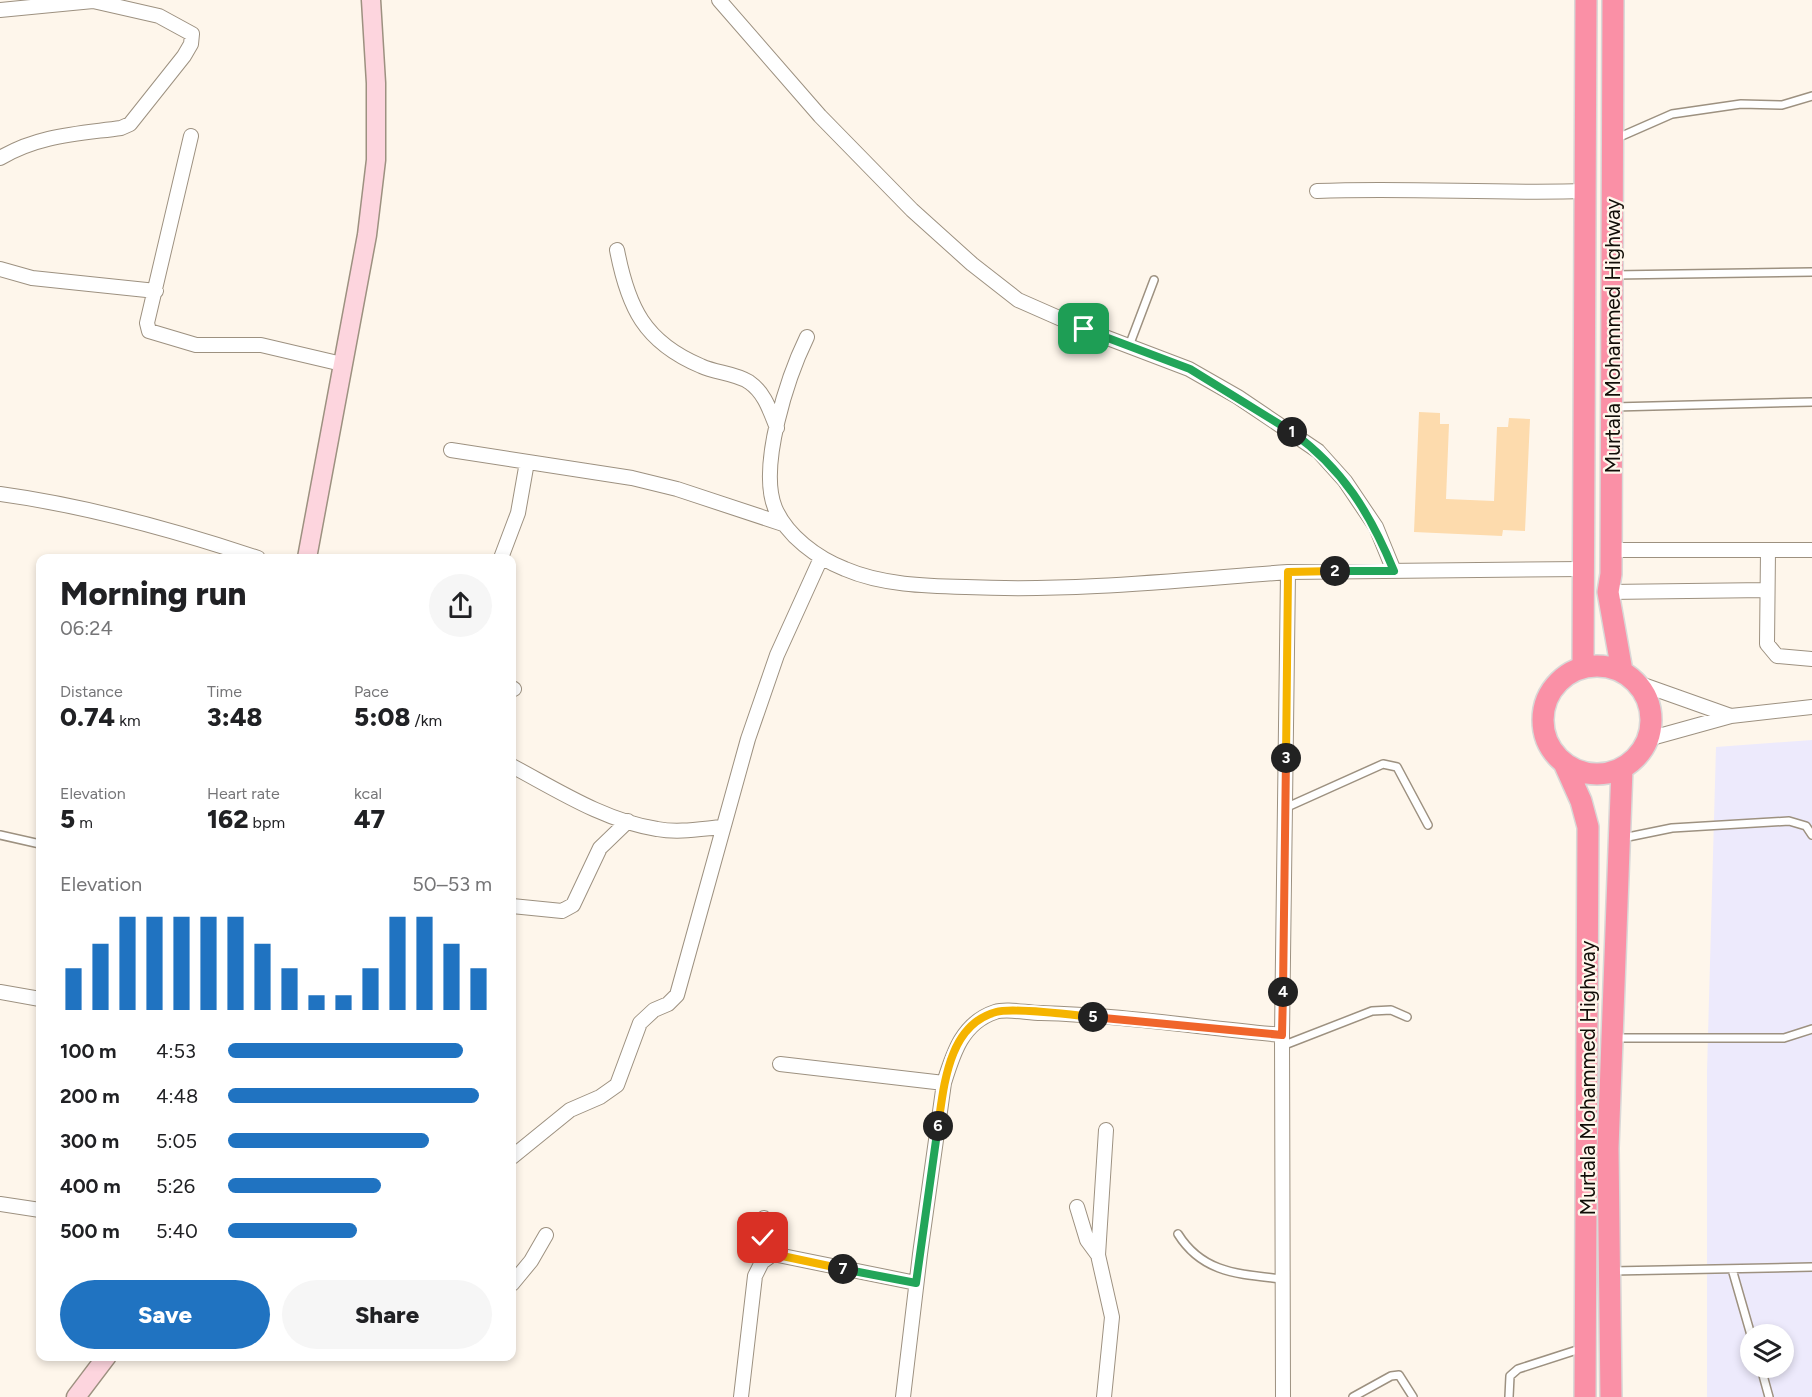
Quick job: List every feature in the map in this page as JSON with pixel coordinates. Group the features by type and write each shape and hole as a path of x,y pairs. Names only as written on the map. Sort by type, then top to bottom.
{"highway":[{"name":"Murtala Mohammed Highway","path":"1583,667 1586,0"},
{"name":"Murtala Mohammed Highway","path":"1613,0 1611,550 1608,592 1630,677"},
{"path":"1603,665 1630,677 1648,700 1652,720 1648,739 1638,756 1622,768 1602,774 1582,772 1564,763 1551,748 1544,729 1544,710 1551,691 1565,676 1583,667 1603,665"},
{"name":"Murtala Mohammed Highway","path":"1564,763 1581,801 1588,827 1585,1397"},
{"name":"Murtala Mohammed Highway","path":"1611,1397 1608,1148 1622,768"}],"main road":[{"path":"309,554 367,235 376,160 376,83 371,0"},
{"path":"76,1397 103,1361"}],"street":[{"path":"719,0 820,116 912,210 972,264 1018,300 1190,369 1248,404 1318,451 1345,481 1376,528 1394,571"},
{"path":"0,10 93,1 119,5 159,16 192,34 191,44 184,56 130,124 121,128 43,138 21,146 0,158"},
{"path":"191,136 147,323 152,334 196,345 261,345 342,364"},
{"path":"1317,191 1372,189 1521,193 1585,191"},
{"path":"617,250 624,288 635,313 665,345 682,357 749,382 765,399 777,428"},
{"path":"0,269 32,278 156,291"},
{"path":"783,524 770,492 769,471 777,428 794,362 807,337"},
{"path":"451,450 632,478 677,489 783,524 821,558 847,570 914,585 1005,589 1119,585 1288,572 1583,569"},
{"path":"503,554 518,513 527,462"},
{"path":"0,494 42,499 127,518 245,554"},
{"path":"1611,550 1812,550"},
{"path":"1768,551 1767,644 1777,656 1812,659"},
{"path":"516,1154 570,1110 600,1097 617,1085 640,1023 654,1010 668,1004 677,995 748,739 777,655 821,558"},
{"path":"1283,1397 1282,1041 1288,572"},
{"path":"1608,592 1767,590"},
{"path":"1630,677 1731,716"},
{"path":"1648,739 1731,716 1812,706"},
{"path":"516,768 595,808 628,821 657,829 688,831 722,827"},
{"path":"516,906 562,911 573,904 600,848 628,821"},
{"path":"0,992 36,998"},
{"path":"903,1397 916,1283 944,1083 952,1056 963,1035 977,1022 996,1012 1054,1013 1282,1041"},
{"path":"780,1064 944,1083"},
{"path":"1104,1397 1112,1317 1098,1255 1106,1130"},
{"path":"0,1204 36,1209"},
{"path":"1077,1207 1087,1240 1098,1255"},
{"path":"764,1218 763,1238 773,1254 916,1283"},
{"path":"516,1279 531,1261 546,1235"},
{"path":"741,1397 755,1276 762,1263 773,1254"}],"lane":[{"path":"1612,140 1672,114 1741,104 1782,105 1812,96"},
{"path":"1612,276 1812,272"},
{"path":"1129,346 1154,280"},
{"path":"1611,407 1812,402"},
{"path":"1285,808 1383,764 1393,764 1397,767 1428,825"},
{"path":"1619,839 1672,828 1789,821 1806,826 1812,835"},
{"path":"0,836 36,843"},
{"path":"1282,1041 1372,1011 1391,1010 1407,1017"},
{"path":"1612,1038 1784,1038 1812,1029"},
{"path":"1178,1234 1189,1251 1224,1270 1283,1279"},
{"path":"1609,1272 1812,1267"},
{"path":"1732,1269 1748,1324"},
{"path":"1509,1397 1510,1376 1518,1369 1585,1347"},
{"path":"1353,1397 1391,1376 1399,1375 1413,1397"},
{"path":"1764,1378 1769,1397"}],"shaded area":[{"path":"1812,740 1812,1397 1707,1397 1707,1071 1716,747"}],"building":[{"path":"1419,412 1440,413 1440,424 1449,424 1446,499 1494,501 1497,427 1508,427 1509,418 1530,419 1525,531 1503,530 1502,536 1414,532"}],"route":[{"path":"763,1238 768,1250 773,1254 916,1283 944,1083 952,1056 963,1035 977,1022 996,1012 1054,1013 1282,1035 1288,572 1394,571 1376,528 1345,481 1318,451 1287,429 1190,369 1084,329"}]}
